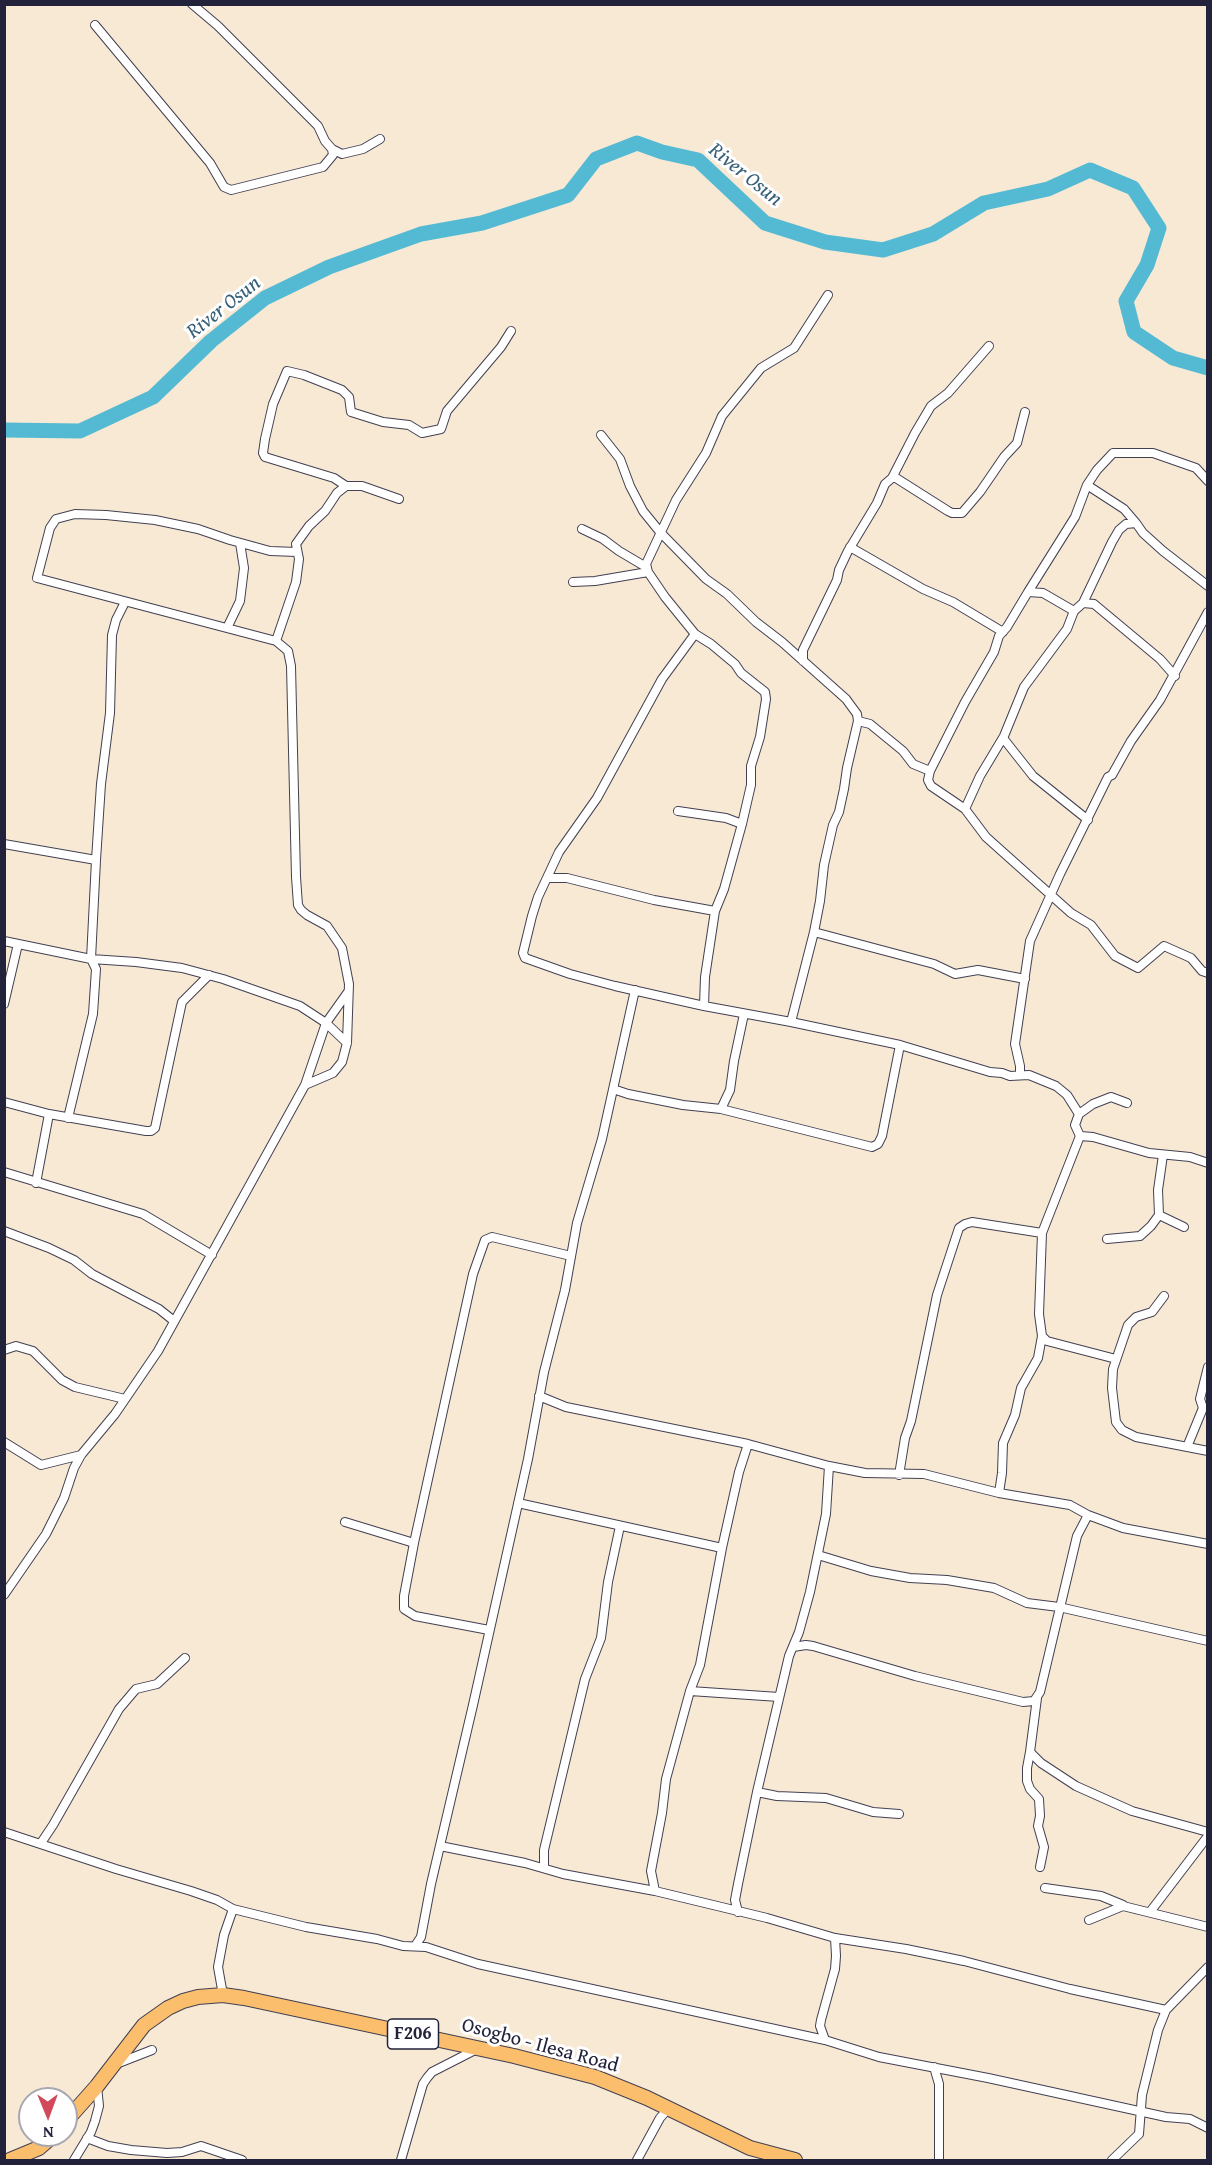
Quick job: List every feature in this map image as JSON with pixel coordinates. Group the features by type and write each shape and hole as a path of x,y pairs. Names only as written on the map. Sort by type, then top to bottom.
{"main road":[{"name":"Osogbo - Ilesa Road","path":"78,2107 144,2025 168,2008 198,1997 223,1995 266,2002 514,2056 595,2077 750,2148 795,2160"},
{"path":"10,2160 40,2147"}],"street":[{"path":"192,4 226,34 318,126 325,141 332,149 342,154 363,149 380,139"},
{"path":"95,25 210,163 224,187 231,190 322,167 333,155 332,149"},
{"path":"647,569 660,532 676,500 706,453 722,416 761,368 794,348 828,295"},
{"path":"399,499 362,486 346,486 334,478 265,457 263,453 265,439 273,404 287,371 342,390 349,397 351,412 383,422 409,425 422,433 441,429 447,411 495,354 511,331"},
{"path":"803,661 803,650 837,580 839,570 850,547 877,503 885,484 892,478 915,433 932,406 955,385 989,346"},
{"path":"892,478 902,480 948,511 962,513 1017,443 1025,412"},
{"path":"601,435 620,459 630,486 644,511 660,532 706,579 727,594 740,608 846,699 857,714 858,721 839,812 833,825 824,865 814,932 791,1022"},
{"path":"1208,481 1196,468 1153,453 1135,451 1113,453 1097,470 1087,485 1075,517 999,636 994,652 965,702 930,771 928,780 931,786 965,809 986,837 1071,914 1091,925 1115,956 1138,968 1164,946 1191,958 1202,971 1208,973"},
{"path":"1087,485 1124,509 1143,533 1208,586"},
{"path":"276,641 296,582 299,559 296,544 309,526 326,511 337,493 346,486"},
{"path":"297,552 270,550 198,529 155,520 75,514 56,519 50,528 37,578 276,641 288,651 291,666 298,905 307,915 327,926 336,937 342,948 348,973 347,1043 342,1062 333,1073 305,1085"},
{"path":"965,809 980,776 1003,738 1024,687 1067,629 1074,611 1083,603 1119,530 1126,524 1136,523"},
{"path":"582,529 603,539 647,569 674,609 695,634 711,644 765,692 760,737 751,766 751,784 742,824 724,889 715,911 705,977 704,1006"},
{"path":"227,628 240,601 244,568 240,543"},
{"path":"850,547 923,589 953,602 1003,632"},
{"path":"573,582 595,581 647,569"},
{"path":"1028,592 1042,593 1074,611"},
{"path":"68,1118 93,1014 96,969 91,960 96,860 101,784 110,713 112,635 125,602"},
{"path":"1083,603 1094,604 1161,660 1175,676"},
{"path":"1020,1074 1015,1044 1030,941 1108,777 1112,775 1131,741 1161,700 1208,612"},
{"path":"695,634 673,662 645,707 597,798 559,852 538,897 523,953 525,958 591,980 704,1006 900,1046 990,1072 1010,1076 1029,1075 1056,1086 1067,1095 1078,1114"},
{"path":"858,721 870,724 903,751 913,764 930,771"},
{"path":"1003,738 1033,776 1088,820"},
{"path":"678,811 726,818 742,824"},
{"path":"4,844 96,860"},
{"path":"548,878 567,878 654,900 715,911"},
{"path":"814,932 934,964 955,974 978,970 1025,979"},
{"path":"4,941 91,960 136,962 182,968 209,975 300,1006 326,1023 347,1043"},
{"path":"4,1004 18,944"},
{"path":"4,1102 68,1118 152,1131 155,1128 182,1002 209,975"},
{"path":"414,1946 421,1937 518,1503 539,1396 560,1313 584,1198 602,1139 635,990"},
{"path":"4,1595 46,1534 64,1498 81,1455 125,1399 158,1351 305,1085 326,1023 348,991"},
{"path":"721,1109 730,1090 744,1014"},
{"path":"612,1089 683,1105 721,1109 861,1146 875,1146 882,1136 900,1046"},
{"path":"999,1492 1003,1443 1015,1415 1021,1388 1038,1358 1042,1336 1040,1314 1042,1233 1080,1136 1075,1125 1078,1114 1093,1104 1111,1097 1127,1102"},
{"path":"36,1182 49,1114"},
{"path":"1080,1136 1093,1137 1149,1153 1190,1157 1208,1163"},
{"path":"1107,1239 1140,1236 1159,1215 1158,1190 1163,1155"},
{"path":"4,1172 143,1214 212,1255"},
{"path":"1159,1215 1184,1227"},
{"path":"899,1475 937,1295 959,1228 972,1222 1042,1233"},
{"path":"4,1231 74,1260 92,1274 159,1309 174,1321"},
{"path":"489,1630 415,1616 404,1609 404,1596 414,1543 473,1274 484,1240 492,1237 571,1256"},
{"path":"1164,1296 1152,1312 1136,1317 1128,1325 1116,1359 1112,1388 1116,1422 1122,1430 1136,1437 1208,1451"},
{"path":"1042,1336 1047,1341 1116,1359"},
{"path":"4,1350 16,1346 33,1351 62,1380 75,1387 125,1399"},
{"path":"1186,1447 1205,1408 1200,1399 1208,1367"},
{"path":"539,1396 566,1407 748,1444 829,1466 865,1473 924,1474 999,1492 1070,1505 1088,1515 1123,1528 1208,1544"},
{"path":"4,1442 41,1465 81,1455"},
{"path":"655,1891 651,1871 668,1773 690,1691 700,1665 722,1548 739,1472 748,1444"},
{"path":"738,1912 735,1900 757,1792 789,1656 805,1612 818,1555 826,1514 829,1466"},
{"path":"518,1503 722,1548"},
{"path":"1040,1867 1044,1847 1038,1827 1039,1799 1030,1789 1027,1768 1037,1698 1059,1606 1077,1536 1088,1515"},
{"path":"345,1522 414,1543"},
{"path":"544,1867 544,1850 585,1679 601,1638 608,1582 620,1526"},
{"path":"818,1555 871,1571 994,1588 1027,1603 1059,1606 1208,1641"},
{"path":"793,1647 813,1646 915,1676 1023,1702 1034,1701 1037,1698"},
{"path":"41,1844 119,1709 136,1689 158,1684 185,1658"},
{"path":"690,1691 779,1697"},
{"path":"1030,1752 1076,1786 1132,1811 1208,1834 1150,1912"},
{"path":"757,1792 777,1796 826,1798 873,1812 899,1814"},
{"path":"4,1832 191,1891 217,1900 233,1909 306,1927 377,1939 403,1946 426,1947 478,1964 825,2040 879,2057 950,2070 1142,2112 1190,2119 1208,2128"},
{"path":"440,1846 544,1867 562,1874 655,1891 802,1927 835,1938 964,1961 1070,1989 1166,2010"},
{"path":"1045,1888 1101,1896 1123,1906 1208,1927"},
{"path":"1089,1920 1123,1906"},
{"path":"223,1995 218,1967 224,1935 233,1909"},
{"path":"421,1937 426,1947"},
{"path":"825,2040 820,2026 835,1969 835,1938"},
{"path":"1112,2160 1139,2134 1142,2095 1158,2030 1166,2010 1208,1967"},
{"path":"457,2060 458,2044"},
{"path":"401,2160 423,2084 432,2072 477,2049"},
{"path":"112,2066 152,2050"},
{"path":"934,2067 939,2084 939,2160"},
{"path":"939,2084 950,2070"},
{"path":"74,2160 91,2132 99,2106 97,2086"},
{"path":"637,2160 660,2118 668,2109"},
{"path":"87,2138 108,2146 143,2151 182,2152 201,2146 242,2160"}],"waterway":[{"name":"River Osun","path":"4,430 80,431 153,397 211,341 265,298 329,267 421,234 482,223 568,195 596,159 637,143 662,152 698,160 765,223 825,242 883,250 933,234 984,203 1048,189 1090,170 1133,188 1159,228 1147,265 1126,301 1134,332 1173,358 1208,368"}]}
